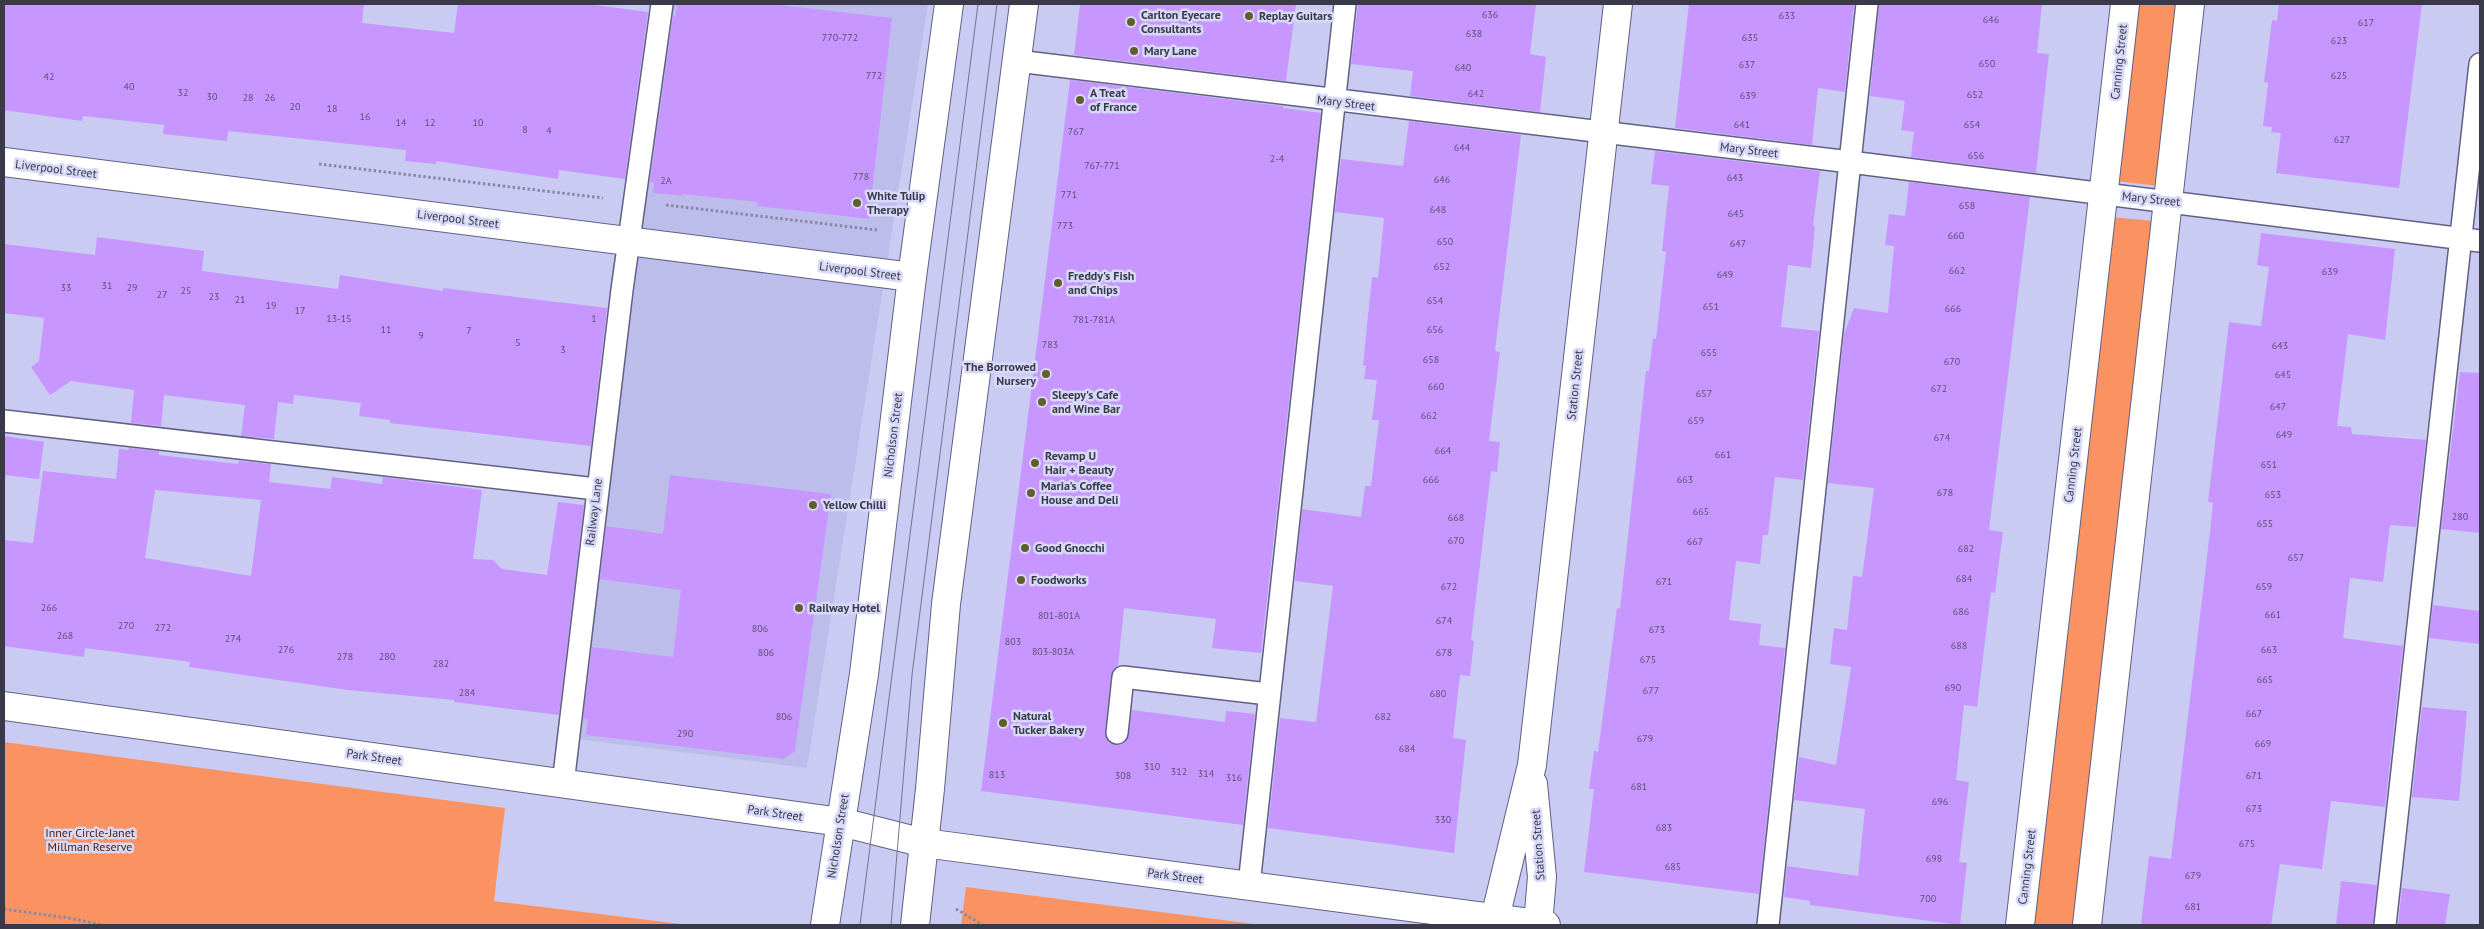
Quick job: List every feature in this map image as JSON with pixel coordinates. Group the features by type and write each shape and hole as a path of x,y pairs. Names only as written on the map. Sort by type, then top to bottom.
{"street":[{"name":"Nicholson Street","path":"825,925 864,674 912,277 949,4"},
{"path":"915,925 930,789 946,604 1024,4"},
{"name":"Station Street","path":"1495,918 1532,766 1618,4"},
{"name":"Canning Street","path":"2020,925 2125,4"},
{"path":"2087,925 2190,4"},
{"name":"Liverpool Street","path":"4,162 912,277"},
{"name":"Park Street","path":"4,706 840,822 924,843 1542,925"},
{"name":"Station Street","path":"1532,766 1542,877 1542,925"}],"lane":[{"name":"Railway Lane","path":"563,784 596,489 628,240 662,4"},
{"path":"1249,885 1268,694 1345,4"},
{"path":"1768,925 1868,4"},
{"name":"Mary Street","path":"1017,61 1603,134 1850,162 2104,195 2168,201 2470,240"},
{"path":"2385,925 2470,240 2480,64"},
{"path":"4,421 596,489"},
{"path":"1117,732 1123,677 1268,694"}],"path":[{"path":"309,163 877,230"},
{"path":"4,909 103,925"},
{"path":"956,909 983,925"}],"shaded area":[{"path":"671,4 928,4 807,768 577,739"}],"green space":[{"path":"2134,4 2179,4 2159,186 2115,181"},
{"path":"2110,217 2155,221 2076,925 2031,925"},
{"name":"Inner Circle-Janet Millman Reserve","path":"4,742 505,808 494,901 689,925 4,925"},
{"path":"966,887 1262,925 961,925"}],"building":[{"path":"4,4 364,4 362,23 454,33 458,4 587,4 648,12 625,179 559,170 558,179 436,161 436,164 405,161 406,150 228,131 227,141 163,134 164,125 83,116 82,121 4,110"},
{"path":"677,4 771,4 892,18 869,219 757,206 758,202 683,194 683,196 653,193 654,183 650,182 673,16 676,16"},
{"path":"1080,4 1296,4 1286,81 1074,55"},
{"path":"1358,4 1536,4 1530,54 1546,57 1540,112 1410,96 1413,71 1351,64"},
{"path":"1689,4 1854,4 1845,92 1818,88 1812,145 1675,128"},
{"path":"1879,4 2042,4 2037,53 2049,54 2036,173 1911,157 1914,132 1901,130 1905,101 1870,96"},
{"path":"2279,4 2422,4 2399,188 2276,173 2281,133 2271,132 2272,127 2263,126 2268,83 2264,82 2272,20 2277,21"},
{"path":"1070,80 1283,106 1283,108 1321,113 1261,653 1212,648 1216,619 1124,608 1118,666 1111,676 1105,732 1109,743 1115,745 1122,744 1127,740 1132,710 1225,722 1226,711 1255,714 1243,825 981,791"},
{"path":"1409,121 1521,135 1495,351 1500,352 1489,441 1500,442 1497,472 1491,471 1471,640 1474,641 1470,676 1460,675 1453,738 1466,740 1454,853 1268,828 1280,718 1316,722 1333,586 1295,581 1302,509 1361,517 1365,486 1371,486 1379,420 1372,420 1377,380 1364,379 1366,366 1363,365 1372,277 1378,278 1384,218 1335,212 1341,159 1403,166"},
{"path":"1655,151 1820,171 1813,226 1815,226 1811,268 1788,265 1781,327 1819,331 1803,480 1775,477 1768,535 1763,535 1760,564 1736,561 1729,620 1761,624 1759,645 1785,648 1759,894 1584,872 1594,789 1589,789 1594,751 1598,752 1617,608 1620,609 1646,371 1649,371 1653,338 1656,339 1666,252 1662,251 1669,186 1651,184"},
{"path":"1909,182 2030,197 1989,530 2003,532 1995,593 1991,592 1977,707 1964,705 1956,780 1969,782 1959,862 1967,863 1960,925 1810,905 1810,901 1784,897 1787,866 1858,876 1865,809 1794,800 1799,757 1836,765 1851,667 1830,664 1834,628 1847,630 1853,576 1862,577 1874,488 1828,483 1844,334 1854,308 1888,313 1894,246 1885,245 1889,214 1905,216"},
{"path":"2261,233 2395,249 2385,340 2348,334 2337,426 2351,427 2352,434 2426,440 2416,527 2390,525 2383,582 2350,578 2343,638 2403,646 2385,807 2331,801 2322,869 2280,864 2271,925 2141,925 2149,856 2171,859 2210,532 2213,503 2208,502 2229,322 2261,326 2269,267 2257,265"},
{"path":"97,237 204,251 202,271 338,289 340,275 443,291 443,288 607,308 591,446 390,423 390,420 359,416 361,403 294,395 293,404 278,402 274,439 241,436 245,405 164,395 161,426 131,423 134,390 71,381 50,395 31,367 39,361 44,318 4,313 4,244 95,255"},
{"path":"2460,372 2480,373 2480,533 2441,529"},
{"path":"4,436 44,442 39,479 4,475"},
{"path":"129,448 159,451 159,455 238,464 239,461 271,464 269,482 330,489 332,477 382,484 383,477 482,490 473,559 493,560 502,569 547,575 558,502 584,505 559,715 454,702 454,700 348,690 189,667 190,662 85,648 84,657 4,646 4,540 33,543 43,471 116,479 119,449 128,450","holes":["155,490 261,500 251,576 145,558"]},
{"path":"670,475 831,494 795,751 783,759 586,735 588,719 583,719 592,647 673,657 681,590 600,579 606,526 663,534"},
{"path":"2433,605 2480,611 2480,644 2429,638"},
{"path":"2422,707 2467,711 2459,801 2412,797"},
{"path":"2341,881 2377,885 2373,925 2336,925"},
{"path":"2402,888 2450,894 2445,925 2398,925"}],"tram line":[{"path":"860,925 978,4"},
{"path":"891,925 912,675 997,4"}],"place":[{"name":"Replay Guitars","path":"1249,16"},
{"name":"Carlton Eyecare Consultants","path":"1131,22"},
{"name":"Mary Lane","path":"1134,51"},
{"name":"A Treat of France","path":"1080,100"},
{"name":"White Tulip Therapy","path":"857,203"},
{"name":"Freddy's Fish and Chips","path":"1058,283"},
{"name":"The Borrowed Nursery","path":"1046,374"},
{"name":"Sleepy's Cafe and Wine Bar","path":"1042,402"},
{"name":"Revamp U Hair + Beauty","path":"1035,463"},
{"name":"Maria's Coffee House and Deli","path":"1031,493"},
{"name":"Yellow Chilli","path":"813,505"},
{"name":"Good Gnocchi","path":"1025,548"},
{"name":"Foodworks","path":"1021,580"},
{"name":"Railway Hotel","path":"799,608"},
{"name":"Natural Tucker Bakery","path":"1003,723"}]}
